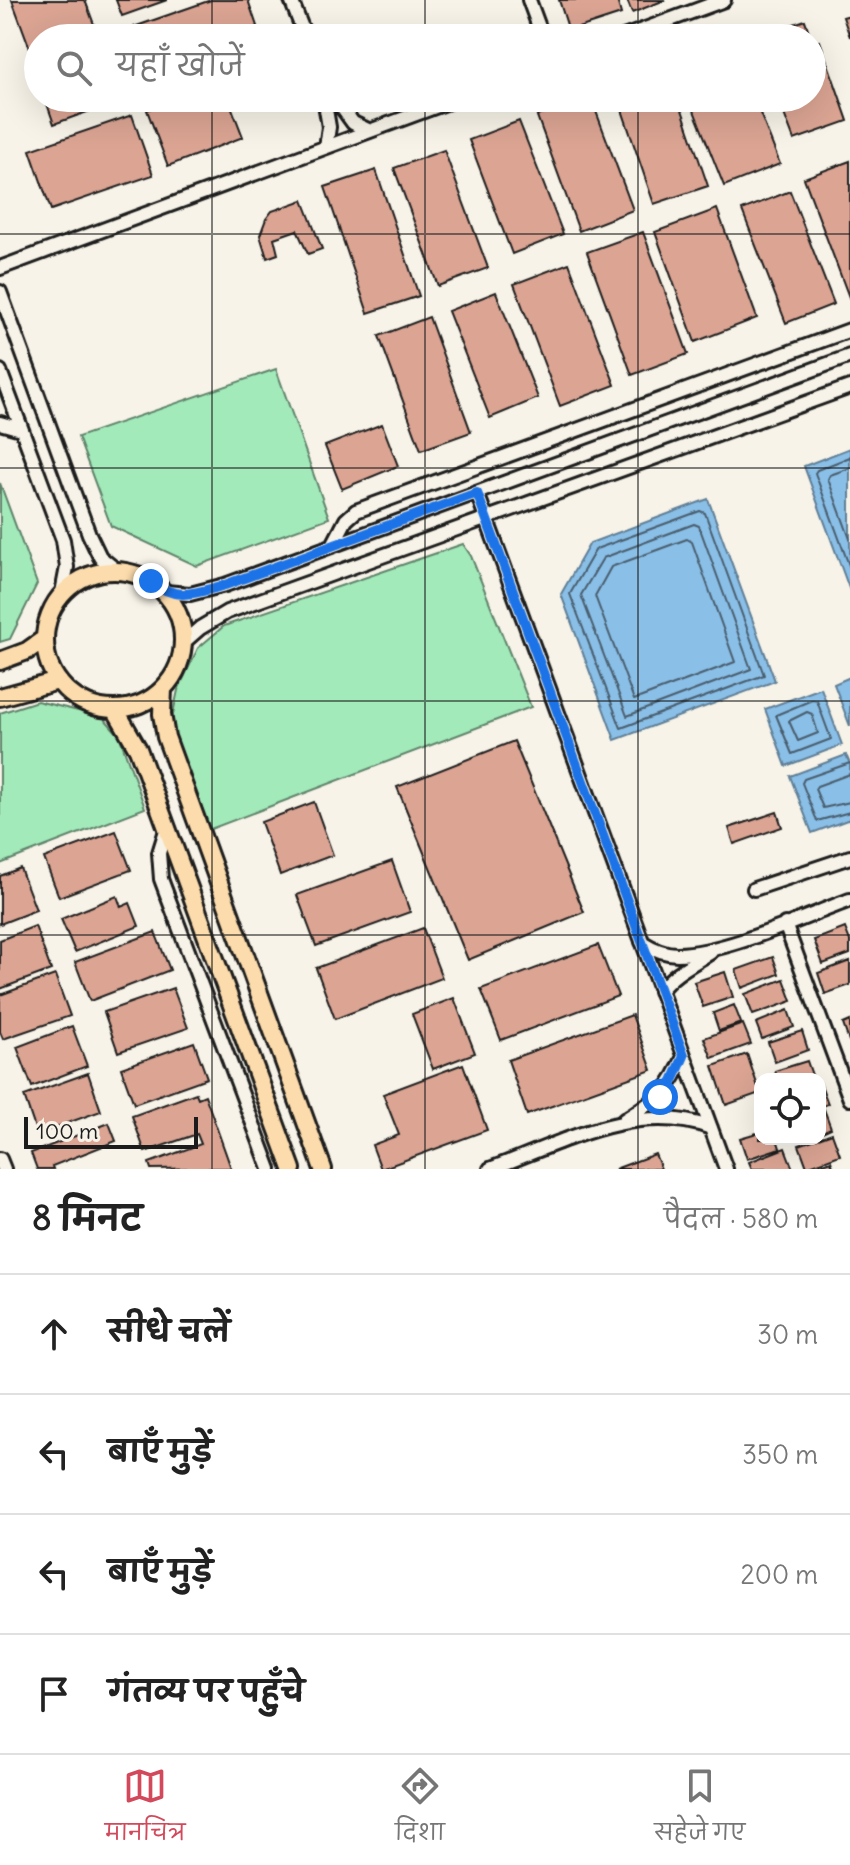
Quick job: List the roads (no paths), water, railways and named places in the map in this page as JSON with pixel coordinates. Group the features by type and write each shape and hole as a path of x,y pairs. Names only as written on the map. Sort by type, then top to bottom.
{"main road":[{"path":"116,570 134,573 165,592 179,615 184,642 178,667 163,689 141,704 115,709 83,702 58,681 47,661 44,639 48,614 62,593 86,576 116,570"},
{"path":"0,661 27,651 44,639"},
{"path":"0,697 58,681"},
{"path":"163,689 162,714 166,737 323,1169"},
{"path":"115,709 138,749 292,1169"}],"street":[{"path":"291,0 300,24"},
{"path":"529,0 538,24"},
{"path":"658,24 720,1"},
{"path":"326,112 329,127 326,147"},
{"path":"345,112 353,123 370,131"},
{"path":"0,268 421,112"},
{"path":"0,292 89,534 100,557 116,570"},
{"path":"333,545 346,520 356,511 850,330"},
{"path":"165,592 190,594 225,585 850,356"},
{"path":"0,371 63,540 67,567 62,593"},
{"path":"184,642 227,612 850,387"},
{"path":"0,423 21,429"},
{"path":"477,493 726,1169"},
{"path":"167,827 159,853 161,879 270,1169"},
{"path":"754,889 850,857"},
{"path":"642,942 662,952 676,954 717,948 850,900"},
{"path":"785,924 850,1099"},
{"path":"660,991 679,971 717,948"},
{"path":"490,1169 621,1122 660,1097 673,1081 684,1056"},
{"path":"621,1122 678,1120 711,1128"},
{"path":"0,1159 4,1169"}],"water":[{"path":"850,448 850,591 804,466"},
{"path":"708,499 775,681 615,740 561,594 590,543"},
{"path":"850,677 850,726 834,684"},
{"path":"821,688 842,745 786,766 765,709"},
{"path":"846,755 850,764 850,819 812,833 790,776"}]}
